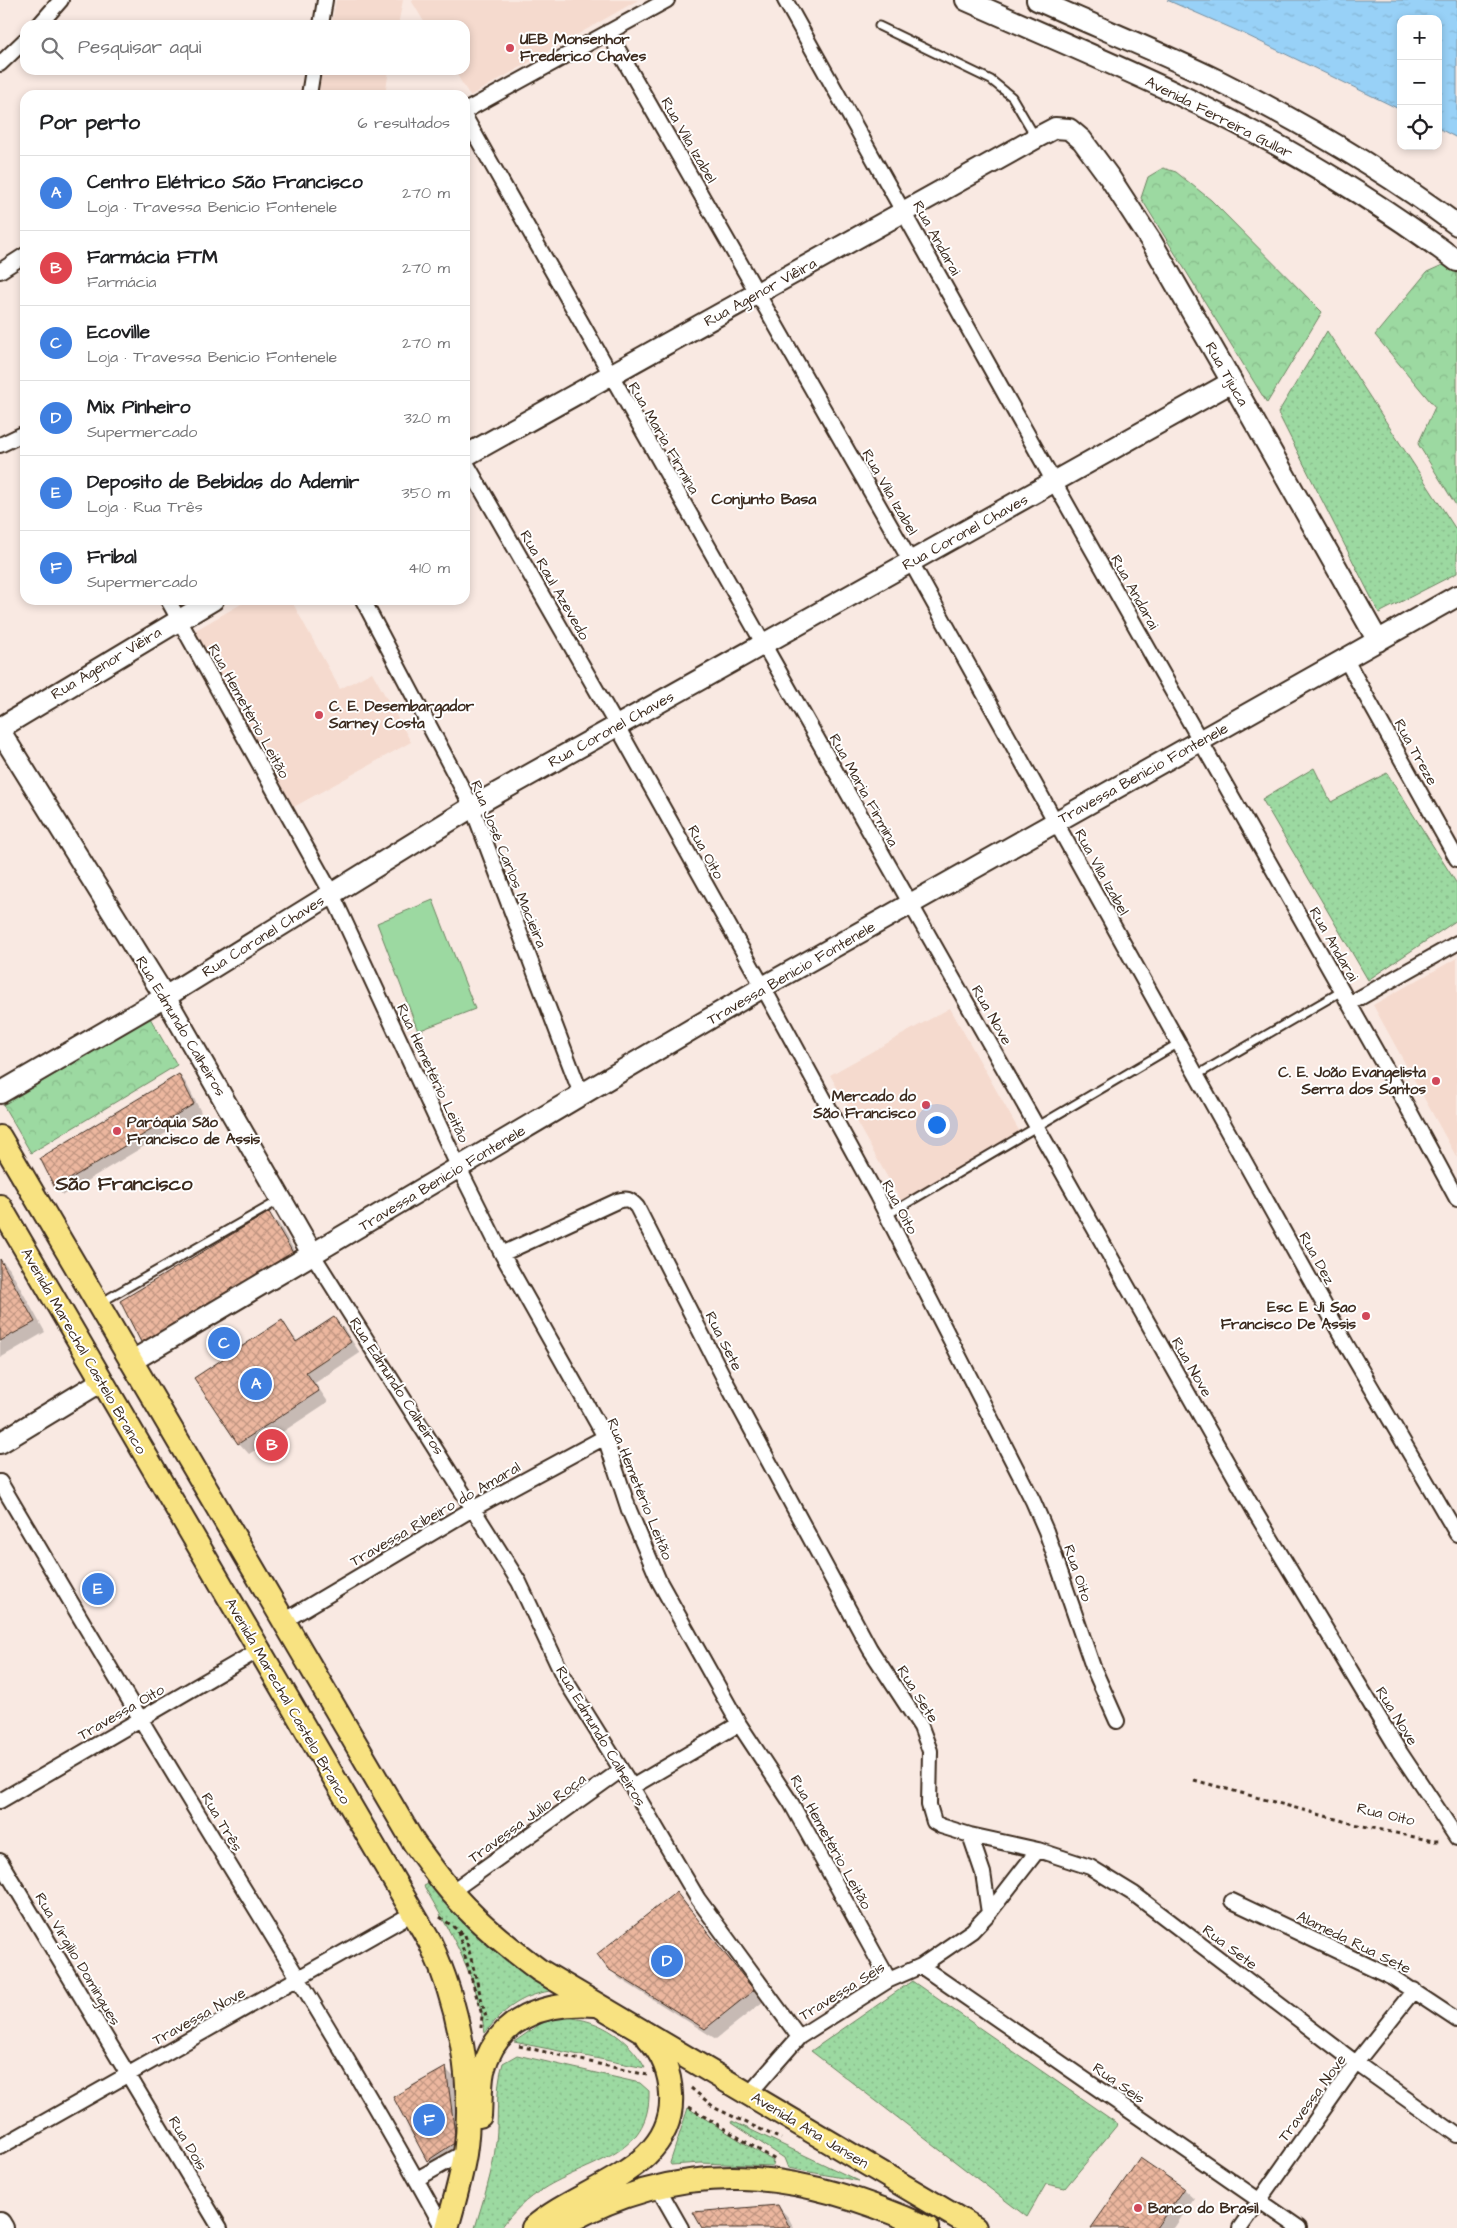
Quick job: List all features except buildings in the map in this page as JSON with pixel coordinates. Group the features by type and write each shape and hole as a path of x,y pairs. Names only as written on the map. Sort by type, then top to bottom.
{"main road":[{"path":"0,1137 414,1843 451,1892 469,1912 507,1946 539,1970 644,2034 660,2054 670,2080 671,2110 661,2138 650,2152 624,2173 563,2206 533,2228"},
{"name":"Avenida Marechal Castelo Branco","path":"0,1206 413,1913 442,1966 461,2041 467,2110 465,2152 461,2179 446,2228"},
{"path":"446,2228 474,2153 480,2122 483,2072 494,2045 509,2028 527,2015 539,2010 562,2005 596,2005"},
{"name":"Avenida Ana Jansen","path":"644,2034 975,2228"},
{"path":"557,2228 619,2198 657,2186 702,2178 724,2177 780,2182 818,2189 863,2201 916,2225"}],"street":[{"path":"43,20 61,0"},
{"path":"322,20 325,0"},
{"path":"470,109 666,0"},
{"name":"Rua Andarai","path":"785,0 1457,1198"},
{"name":"Avenida Ferreira Gullar","path":"966,0 1189,100 1303,160 1410,226 1457,261"},
{"name":"Avenida Ferreira Gullar","path":"1037,0 1215,80 1311,129 1421,198 1457,225"},
{"name":"Rua Vila Izabel","path":"608,32 911,562 1197,1075"},
{"path":"0,64 20,45"},
{"path":"1112,65 1115,53 1124,49 1184,76 1215,80"},
{"path":"310,90 312,75"},
{"path":"1189,100 1223,106 1296,144 1304,140 1311,129"},
{"name":"Rua Maria Firmina","path":"470,126 911,905"},
{"name":"Rua Tijuca","path":"1055,128 1064,127 1074,133 1090,151 1110,178 1150,241 1378,641"},
{"name":"Rua Agenor Viêira","path":"470,453 1055,128"},
{"path":"0,271 20,259"},
{"name":"Rua Coronel Chaves","path":"0,1093 165,997 472,806 1232,382"},
{"path":"0,445 20,435"},
{"name":"Rua Raul Azevedo","path":"470,470 617,726"},
{"name":"Travessa Benicio Fontenele","path":"132,1361 763,987 1457,596"},
{"name":"Rua Hemetério Leitão","path":"171,605 332,894 458,1168 502,1254 605,1437 629,1510 659,1581 739,1724 792,1802 889,1980"},
{"name":"Rua Agenor Viêira","path":"0,729 203,605"},
{"name":"Rua José Carlos Macieira","path":"366,605 472,806 581,1094"},
{"name":"Rua Treze","path":"1346,660 1457,859"},
{"name":"Rua Oito","path":"617,726 763,987 887,1215 1034,1501 1093,1667 1117,1722"},
{"name":"Rua Edmundo Calheiros","path":"0,729 165,997 313,1255 520,1582 564,1678 632,1787 698,1899 799,2037"},
{"name":"Rua Nove","path":"911,905 1255,1512 1453,1839"},
{"path":"1349,1004 1457,943"},
{"name":"Rua Dez","path":"1197,1075 1346,1344 1457,1534"},
{"name":"Rua Sete","path":"502,1254 625,1198 631,1200 637,1207 727,1384 870,1649 921,1727 930,1751 929,1805 934,1822 940,1826 970,1835 1038,1850 1090,1867 1134,1894 1356,2064 1457,2135"},
{"path":"0,1444 102,1381"},
{"name":"Travessa Ribeiro do Amaral","path":"284,1621 474,1508 605,1437"},
{"name":"Rua Três","path":"0,1482 140,1720 298,1978 446,2228"},
{"name":"Travessa Oito","path":"0,1801 259,1650"},
{"path":"632,1787 739,1724"},
{"name":"Travessa Julio Roça","path":"451,1892 621,1770"},
{"path":"970,1835 983,1874 989,1913"},
{"name":"Travessa Seis","path":"749,2094 799,2037 889,1980 921,1966 972,1931 989,1913 1038,1850"},
{"name":"Rua Virgilio Domingues","path":"0,1861 128,2074"},
{"name":"Alameda Rua Sete","path":"1232,1901 1392,1977 1457,2020"},
{"name":"Travessa Nove","path":"0,2147 413,1913"},
{"name":"Rua Seis","path":"921,1966 1299,2228"},
{"name":"Travessa Nove","path":"1240,2228 1356,2064 1414,1990"},
{"name":"Rua Dois","path":"128,2074 220,2228"},
{"path":"416,2179 465,2152"},
{"path":"657,2186 681,2228"},
{"path":"0,2223 3,2228"}],"lane":[{"path":"879,26 991,80 1012,97 1036,138"},
{"path":"1197,1075 1342,991"},
{"path":"887,1215 1179,1042"},
{"path":"98,1304 282,1199"}],"path":[{"name":"Rua Oito","path":"1194,1780 1354,1824 1432,1841 1453,1839"},
{"path":"469,1912 456,1923 482,2015 481,2032"},
{"path":"688,2106 784,2165 780,2182"}],"shaded area":[{"path":"336,0 403,0 399,20 332,20"},
{"name":"UEB Monsenhor Frederico Chaves","path":"411,0 638,0 470,96 470,90 466,90 457,75 470,75 470,20 423,20"},
{"path":"321,75 388,75 386,90 319,90"},
{"name":"C. E. Desembargador Sarney Costa","path":"239,605 294,605 340,689 372,672 411,742 292,808 194,631"},
{"name":"C. E. João Evangelista Serra dos Santos","path":"1457,958 1457,1158 1373,1005"},
{"name":"Mercado do São Francisco","path":"950,1008 1022,1136 902,1203 830,1075"}],"green space":[{"path":"1163,168 1176,172 1211,200 1322,312 1267,403 1141,198 1148,177"},
{"path":"1449,262 1457,269 1457,507 1418,444 1435,407 1375,335 1427,272"},
{"path":"1327,331 1457,531 1457,573 1379,613 1278,413"},
{"path":"1314,768 1331,802 1387,773 1457,884 1457,920 1368,980 1262,799"},
{"path":"433,900 475,1009 418,1031 377,923"},
{"path":"150,1018 177,1065 31,1153 3,1105"},
{"path":"430,1883 512,1964 550,1991 530,1996 513,2005 485,2033 478,2000 466,1966 424,1886"},
{"path":"912,1981 1118,2124 1065,2188 1046,2184 1027,2217 811,2051"},
{"path":"558,2018 584,2020 609,2030 630,2047 645,2068 514,2042 543,2022"},
{"path":"517,2055 640,2083 649,2091 647,2113 639,2130 628,2144 613,2154 560,2179 537,2193 520,2206 501,2228 475,2228 495,2153 498,2092 503,2063"},
{"path":"688,2108 773,2161 772,2166 701,2163 671,2165 670,2163"},
{"path":"732,2121 859,2181 788,2168 784,2158 731,2123"}],"water":[{"path":"1167,0 1457,0 1457,138 1442,130 1442,15 1397,15 1397,108 1238,31"}],"place":[{"name":"UEB Monsenhor Frederico Chaves","path":"510,48"},
{"name":"C. E. Desembargador Sarney Costa","path":"319,715"},
{"name":"C. E. João Evangelista Serra dos Santos","path":"1436,1081"},
{"name":"Mercado do São Francisco","path":"926,1105"},
{"name":"Paróquia São Francisco de Assis","path":"117,1131"},
{"name":"Esc E Ji Sao Francisco De Assis","path":"1366,1316"},
{"name":"Ecoville","path":"224,1343"},
{"name":"Centro Elétrico São Francisco","path":"256,1384"},
{"name":"Farmácia FTM","path":"272,1445"},
{"name":"Deposito de Bebidas do Ademir","path":"98,1589"},
{"name":"Mix Pinheiro","path":"667,1961"},
{"name":"Fribal","path":"429,2120"},
{"name":"Banco do Brasil","path":"1138,2208"}],"district":[{"name":"Conjunto Basa","path":"764,498"},
{"name":"São Francisco","path":"124,1183"}]}
